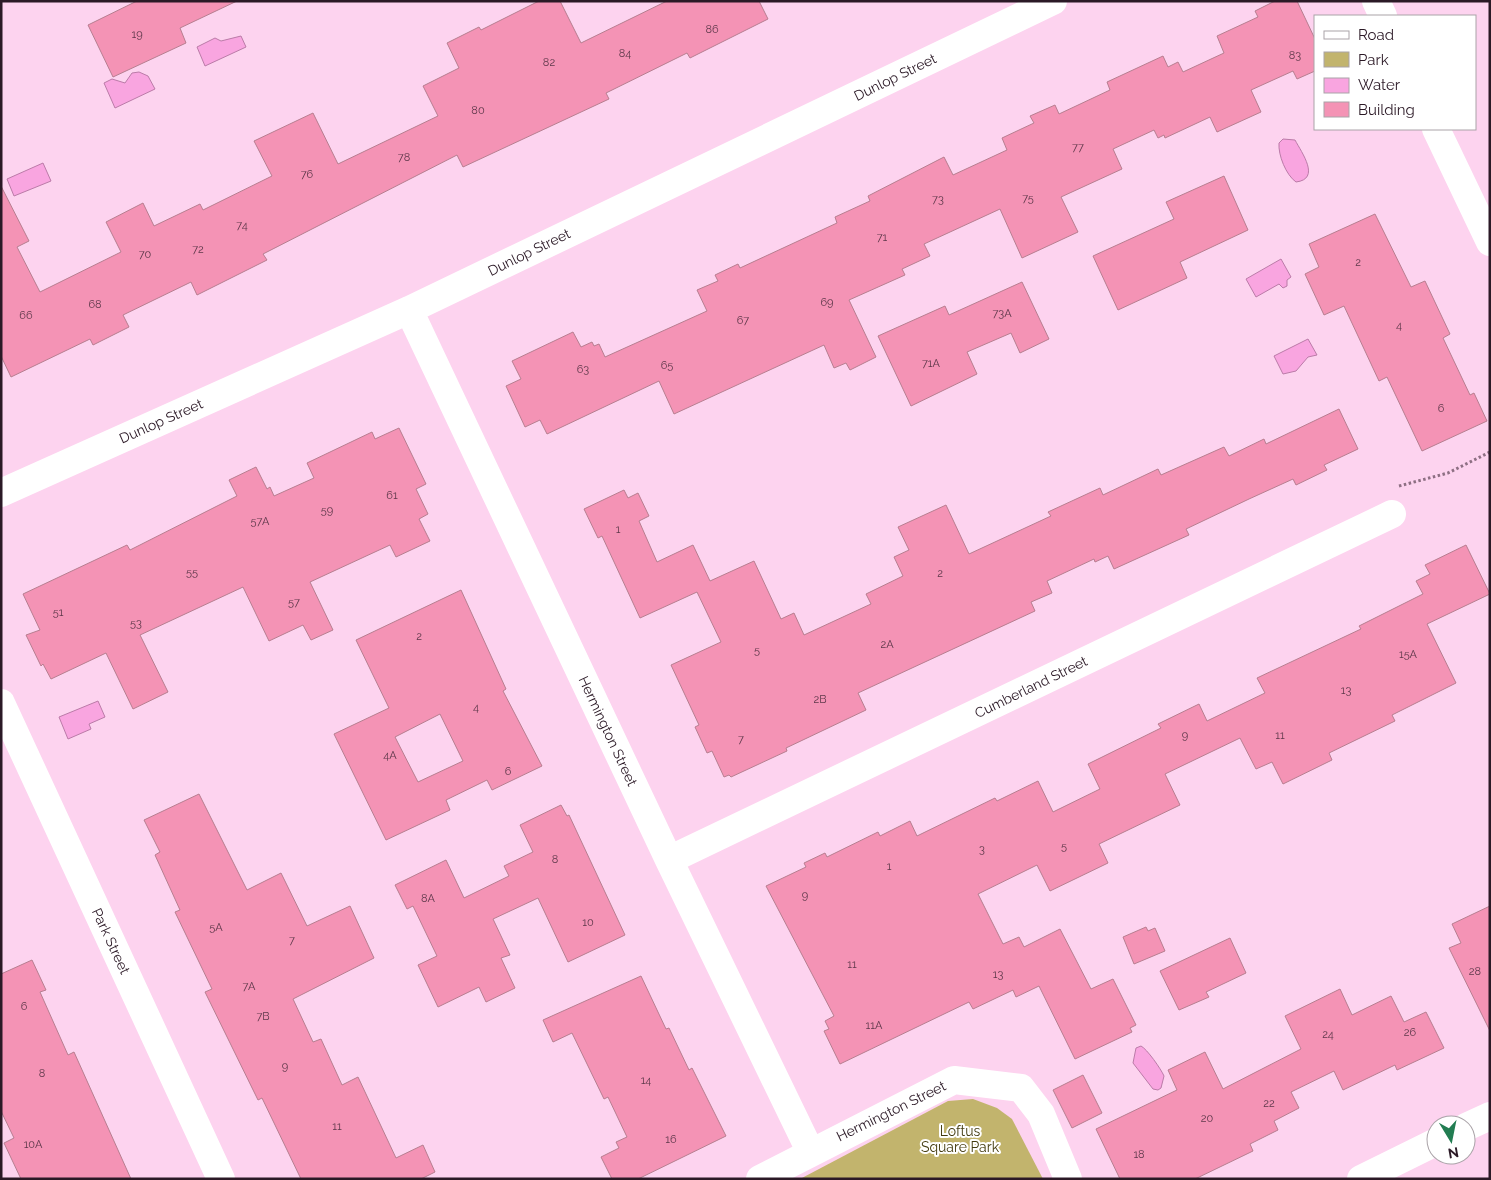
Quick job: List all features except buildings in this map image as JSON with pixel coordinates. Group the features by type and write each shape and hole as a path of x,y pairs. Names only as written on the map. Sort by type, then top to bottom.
{"street":[{"name":"Dunlop Street","path":"1,493 409,310 1053,1"},
{"path":"1376,1 1383,15"},
{"path":"1436,130 1490,242"},
{"name":"Hermington Street","path":"409,310 669,860 810,1152"},
{"name":"Cumberland Street","path":"669,860 1392,514"},
{"name":"Park Street","path":"1,704 221,1179"},
{"name":"Hermington Street","path":"760,1179 954,1080 1021,1088 1040,1114 1068,1179"},
{"path":"1476,1122 1490,1116"},
{"path":"1361,1179 1426,1147"}],"path":[{"path":"1392,514 1389,488 1448,473 1490,452"}],"green space":[{"name":"Loftus Square Park","path":"973,1099 997,1108 1012,1119 1043,1179 800,1179 948,1101"}],"water":[{"path":"241,36 246,47 205,66 197,47 215,38 221,41"},
{"path":"139,72 148,76 155,89 115,108 104,83 112,79 125,83 132,73"},
{"path":"1283,139 1295,140 1305,158 1309,171 1303,180 1296,182 1286,170 1279,148 1279,143"},
{"path":"43,163 51,181 14,196 7,179"},
{"path":"1281,259 1291,277 1287,280 1287,286 1283,288 1279,284 1256,297 1246,279"},
{"path":"1308,339 1317,355 1308,357 1296,371 1283,374 1274,356"},
{"path":"98,701 105,717 89,724 91,729 68,739 59,717"},
{"path":"1141,1046 1154,1060 1164,1076 1161,1088 1158,1090 1153,1089 1133,1063 1136,1048"}]}
